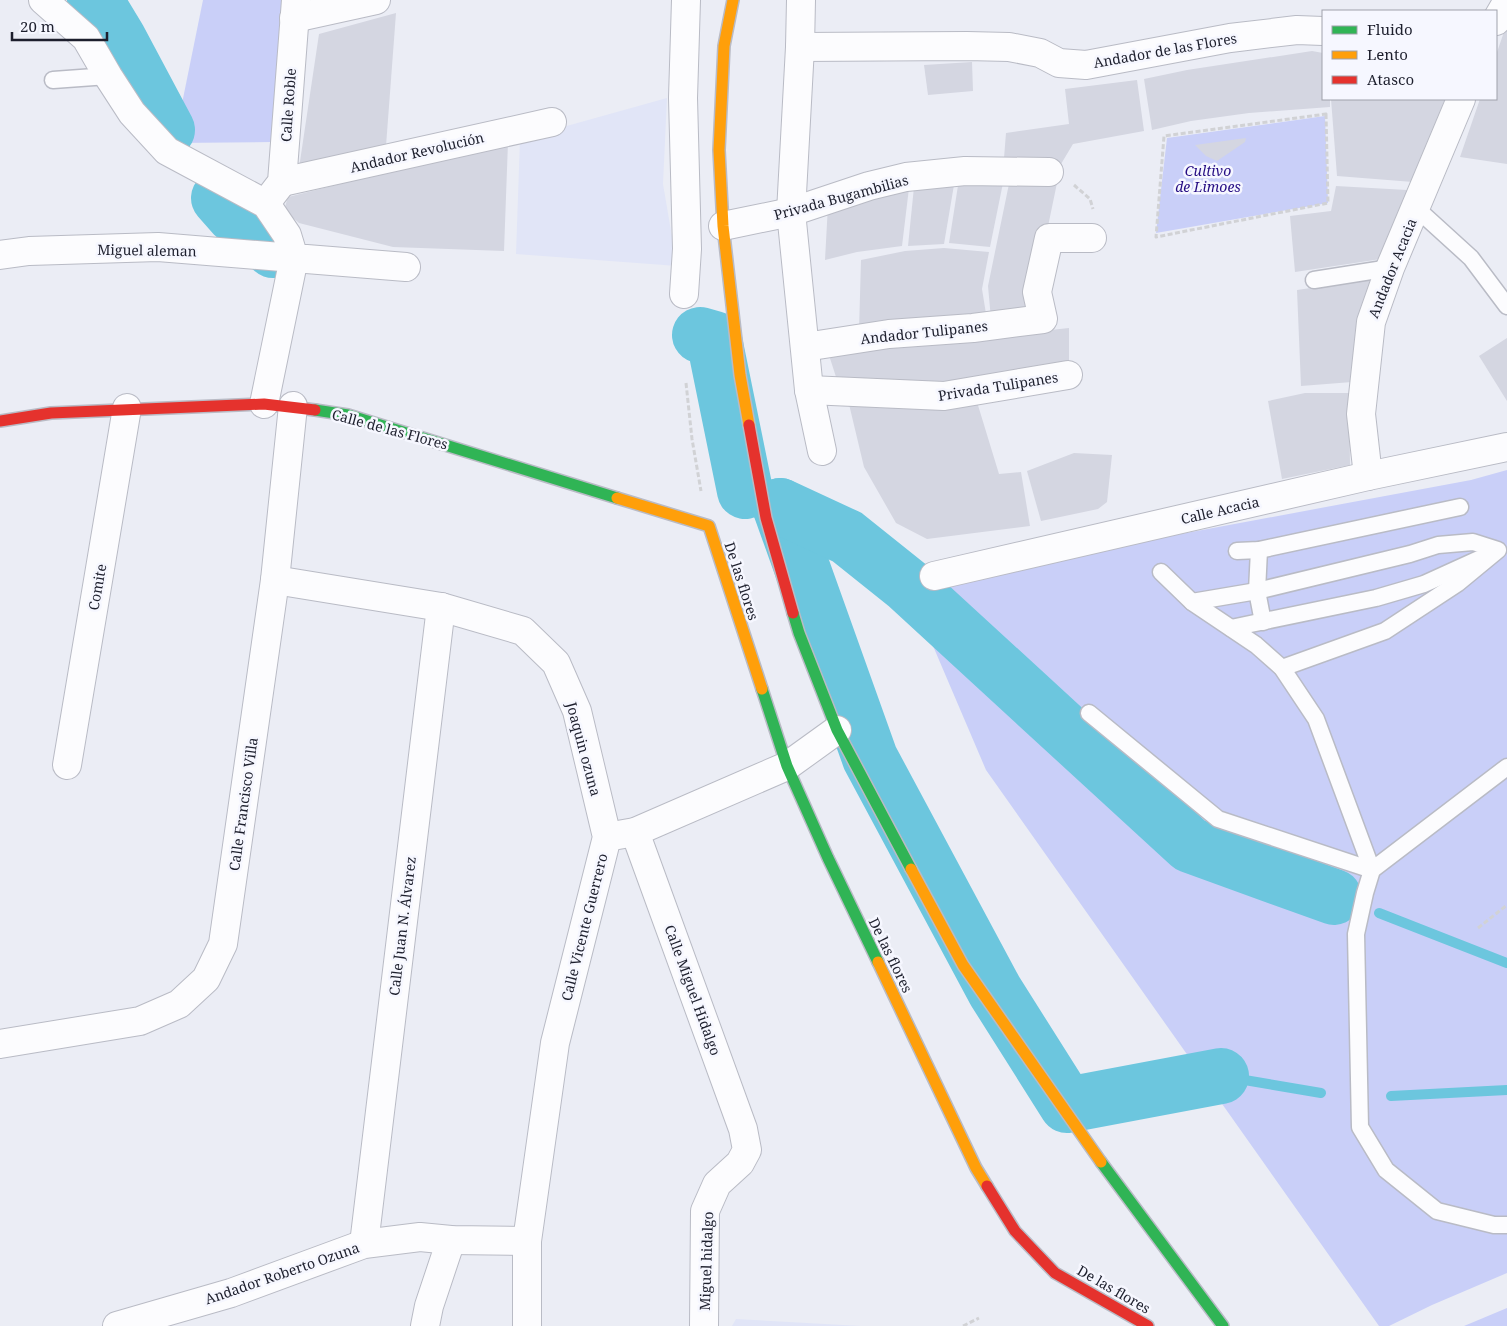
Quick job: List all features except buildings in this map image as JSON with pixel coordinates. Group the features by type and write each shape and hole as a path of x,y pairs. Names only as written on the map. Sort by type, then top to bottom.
{"main road":[{"path":"733,0 724,46 719,150 723,226 740,375 766,518 799,633 837,730 963,965 1086,1142 1223,1326"},
{"name":"Calle de las Flores","path":"0,421 51,413 127,408 264,404 293,406 348,415 709,526"},
{"name":"De las flores","path":"709,526 787,766 828,858 976,1168 1015,1231 1055,1273 1148,1326"}],"street":[{"path":"43,0 86,38 132,113 167,151 266,204 287,235 294,258 264,404"},
{"path":"295,9 376,0"},
{"path":"684,294 687,249 683,98 686,0"},
{"path":"801,0 791,212 809,390 822,451"},
{"name":"Calle Roble","path":"282,182 295,9"},
{"name":"Andador de las Flores","path":"800,47 1009,47 1040,53 1059,63 1086,65 1230,38 1297,30 1322,31"},
{"name":"Andador Acacia","path":"1368,476 1361,414 1371,322 1390,268 1461,100"},
{"name":"Andador Revolución","path":"282,182 552,122"},
{"name":"Privada Bugambilias","path":"723,226 791,212 869,186 906,177 965,171 1049,172"},
{"path":"266,204 282,182"},
{"name":"Andador Tulipanes","path":"805,347 889,334 973,328 1043,319 1037,292 1049,238 1094,227"},
{"name":"Miguel aleman","path":"0,255 29,251 158,247 406,267"},
{"name":"Privada Tulipanes","path":"809,390 944,396 1068,375"},
{"name":"Calle Francisco Villa","path":"0,1044 140,1021 180,1004 206,979 223,944 275,580 293,406"},
{"name":"Comite","path":"67,765 127,408"},
{"name":"Calle Acacia","path":"934,576 1368,476 1507,447"},
{"path":"275,580 441,607"},
{"name":"Joaquin ozuna","path":"441,607 523,631 556,663 577,711 607,837"},
{"name":"Calle Juan N. Álvarez","path":"364,1244 441,607"},
{"name":"Calle Vicente Guerrero","path":"527,1326 527,1241 555,1043 607,837 635,832 787,766 837,730"},
{"name":"Calle Miguel Hidalgo","path":"635,832 743,1129 747,1150"},
{"name":"Miguel hidalgo","path":"704,1326 705,1211 717,1184 740,1163 747,1150"},
{"name":"Andador Roberto Ozuna","path":"117,1326 231,1294 364,1244 420,1237 450,1240 527,1241"},
{"path":"425,1326 429,1306 450,1240"}],"lane":[{"path":"53,80 108,76"},
{"path":"1416,208 1471,258 1507,306"},
{"path":"1314,280 1390,268"},
{"path":"1237,552 1259,550 1460,507"},
{"path":"1192,602 1257,591 1410,554 1438,544 1474,542 1498,550"},
{"path":"1259,550 1257,591 1263,622"},
{"path":"1231,628 1376,598 1424,584 1498,550"},
{"path":"1282,668 1385,631 1458,583 1498,550"},
{"path":"1161,572 1192,602 1256,645 1282,668 1316,719 1372,870"},
{"path":"1089,713 1218,819 1372,870"},
{"path":"1507,766 1372,870 1356,934 1360,1127 1386,1170 1437,1211 1494,1225 1507,1225"}],"path":[{"path":"1326,114 1328,203 1156,237 1164,136 1326,114"},
{"path":"1049,172 1070,182 1090,199 1094,227"},
{"path":"686,383 693,447 709,526"},
{"path":"1478,928 1507,904"},
{"path":"963,1326 979,1318"}],"shaded area":[{"path":"667,98 663,184 677,266 516,254 520,139"},
{"path":"736,1319 861,1326 732,1326"}],"green space":[{"path":"203,0 289,0 272,142 174,143"},
{"name":"Cultivo de Limoes","path":"1325,116 1328,203 1156,233 1167,138"},
{"path":"1507,470 1507,1273 1432,1305 1389,1326 1379,1326 986,770 907,585 1471,480"},
{"path":"1507,1308 1507,1326 1464,1326"}],"waterway":[{"path":"95,0 118,38 167,130"},
{"path":"219,198 234,215 273,250"},
{"path":"700,335 714,339 745,491"},
{"path":"780,506 870,758 995,991 1067,1105 1221,1076"},
{"path":"780,506 847,537 907,585 1190,845 1334,897"},
{"path":"1379,913 1507,963"},
{"path":"1221,1076 1321,1093"},
{"path":"1391,1096 1507,1090"}],"traffic: fast":[{"path":"315,410 348,415 617,498"},
{"path":"793,613 837,730 911,869"},
{"path":"762,689 787,766 828,858 878,962"},
{"path":"1101,1162 1223,1326"}],"traffic: slow":[{"path":"733,0 724,46 719,150 723,226 740,375 749,425"},
{"path":"617,498 709,526 762,689"},
{"path":"911,869 963,965 1101,1162"},
{"path":"878,962 976,1168 987,1186"}],"traffic: jam":[{"path":"0,421 51,413 264,404 315,410"},
{"path":"749,425 766,518 793,613"},
{"path":"987,1186 1015,1231 1055,1273 1148,1326"}]}
